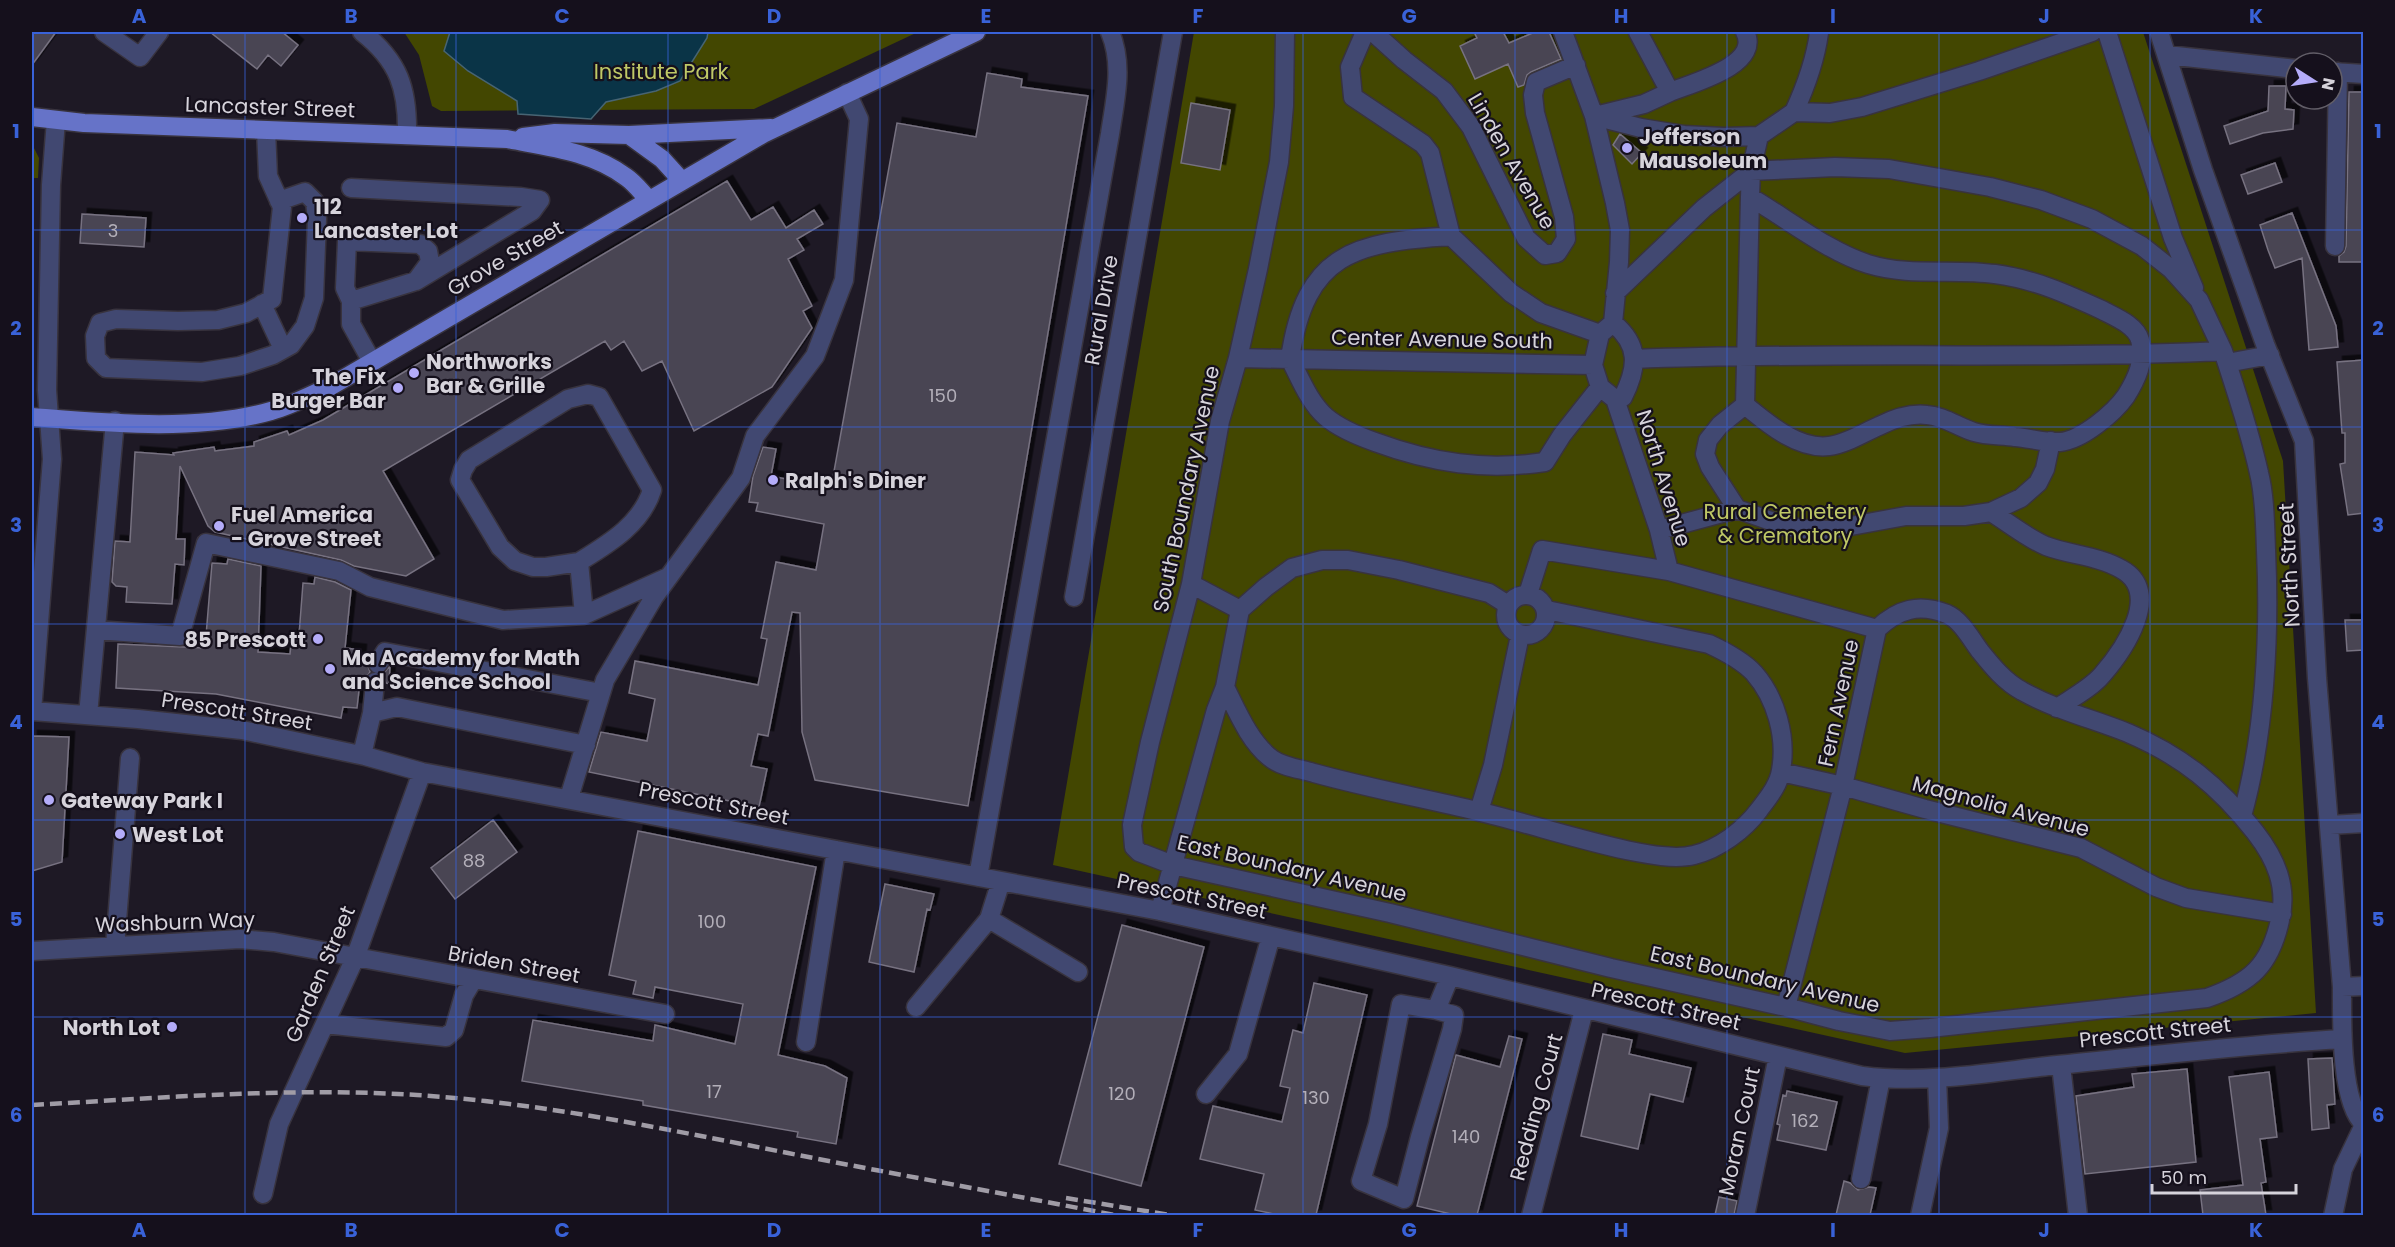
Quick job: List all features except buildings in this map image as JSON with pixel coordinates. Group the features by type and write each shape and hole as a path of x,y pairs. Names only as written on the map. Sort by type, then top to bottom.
{"main road":[{"name":"Grove Street","path":"41,418 195,423 246,417 272,411 331,386 776,128 976,32"},
{"name":"Lancaster Street","path":"32,117 266,130 507,139 573,152 602,162 628,178 649,200"},
{"name":"Lancaster Street","path":"507,139 555,133 629,135 776,128"},
{"path":"629,135 662,159 682,181"}],"street":[{"path":"104,32 140,57 159,32"},
{"path":"362,32 381,49 399,75 406,101 407,135"},
{"path":"978,877 1118,80 1116,45 1110,32"},
{"name":"Rural Drive","path":"1074,597 1173,32"},
{"name":"South Boundary Avenue","path":"1134,847 1132,825 1150,742 1191,584 1220,421 1238,358 1279,162 1284,106 1285,32"},
{"path":"1365,32 1350,67 1353,97 1424,144 1430,153 1451,236 1511,293 1541,313 1606,328 1624,332 1632,343 1635,359 1629,385 1623,398 1615,399 1600,387 1593,365 1606,328 1615,293 1620,230 1606,160 1594,116 1563,32"},
{"name":"Linden Avenue","path":"1373,32 1444,91 1471,127 1526,238 1545,255 1557,253 1566,240 1564,217 1535,113 1533,95 1536,82 1576,65"},
{"path":"1638,32 1670,92"},
{"path":"1594,116 1644,104 1732,66 1742,57 1747,48 1745,32"},
{"path":"1594,116 1641,129 1684,135 1724,137 1759,135 1794,112 1811,75 1820,32"},
{"path":"1794,112 1830,113 1862,107 1979,71 2092,32"},
{"path":"2107,32 2173,238 2225,357 2260,474 2268,598 2263,691 2251,783 2242,816"},
{"name":"North Street","path":"2159,32 2203,170 2270,355 2304,441 2317,678 2342,987 2342,1039 2350,1098 2362,1122"},
{"path":"2166,55 2284,68"},
{"path":"2344,73 2364,74"},
{"path":"569,798 605,680 654,597 741,478 756,436 815,356 844,280 859,119 847,93"},
{"path":"2335,111 2335,246"},
{"path":"32,711 40,492 51,459 41,418 47,390 51,185 56,120"},
{"path":"266,130 268,176 279,201 282,207 272,299 246,313 218,320 116,318 100,323 95,336 96,358 106,368 202,372 240,366 273,355 291,345 305,326 314,298 317,219 315,202 305,192 279,201"},
{"path":"1745,405 1751,171 1759,135"},
{"path":"1615,293 1704,208 1751,171 1835,167 1888,169 1990,187 2042,200 2092,219 2142,246 2170,269 2199,300"},
{"path":"351,188 540,200 532,211 416,281 351,302"},
{"path":"1745,405 1765,422 1795,440 1813,446 1828,446 1844,442 1908,415 1928,415 1987,435 2061,442 2074,438 2095,426 2121,403 2135,381 2142,354 2140,338 2134,330 2119,319 2057,289 1993,273 1910,272 1867,264 1835,249 1750,197"},
{"path":"1451,236 1407,238 1371,246 1342,258 1324,272 1307,293 1298,316 1290,359 1307,393 1326,417 1355,434 1402,452 1474,466 1511,467 1545,462 1562,435 1600,387"},
{"path":"372,362 351,324 351,302 345,288 347,241 420,244 428,251 430,262 416,281"},
{"path":"262,304 283,349"},
{"path":"1635,359 1746,354 2142,354 2225,357 2270,355"},
{"name":"Center Avenue South","path":"1238,358 1593,365"},
{"path":"588,394 599,397 604,404 652,490 647,504 615,540 579,562 533,567 515,561 500,547 460,480 462,470 469,460 568,399 588,394"},
{"name":"North Avenue","path":"1615,399 1659,530 1669,571"},
{"path":"1737,509 1710,467 1705,454 1708,440 1720,424 1745,405"},
{"path":"88,715 115,422"},
{"path":"1659,530 1737,509 1785,526 1829,530 1906,516 1964,516 1991,512 2021,498 2038,483 2045,469 2051,441"},
{"path":"1991,512 2045,545 2121,569 2132,579 2139,590 2138,618 2123,648 2101,677 2057,708"},
{"path":"96,630 180,636 206,543 339,571 370,587 503,620 584,615 670,576"},
{"path":"1528,594 1542,550 1669,571 1877,629"},
{"path":"1160,911 1216,710 1225,687 1240,610 1266,587 1292,568 1322,560 1348,560 1489,593 1508,605"},
{"path":"579,562 584,615"},
{"path":"1191,584 1240,610"},
{"path":"1528,594 1540,599 1547,610 1544,627 1529,636 1520,635 1510,628 1505,617 1508,605 1517,597 1528,594"},
{"name":"Fern Avenue","path":"1786,1007 1843,786 1877,629 1904,609 1930,610 1949,615 1965,629 2004,678 2022,691 2057,708 2128,734 2166,751 2220,791 2242,816"},
{"path":"1225,687 1240,717 1271,759 1332,778 1479,811 1628,850 1670,856 1693,855 1722,843 1750,823 1772,793 1781,772 1783,745 1778,717 1767,692 1753,672 1727,652 1708,644 1547,610"},
{"path":"1479,811 1496,753 1520,635"},
{"path":"362,755 372,713 377,673 385,651 601,693"},
{"path":"372,713 397,707 586,746"},
{"name":"Prescott Street","path":"32,711 242,730 362,755 423,772 1160,911 1450,975 1584,1010 1839,1071 1881,1078 1937,1078 2254,1045 2342,1039"},
{"path":"115,946 130,758"},
{"name":"Garden Street","path":"263,1194 279,1124 355,958 423,772"},
{"name":"Magnolia Avenue","path":"1781,772 2081,848 2156,887 2186,898 2282,914"},
{"name":"East Boundary Avenue","path":"1134,847 1139,852 1173,864 1839,1021 1890,1031 2207,998 2233,989 2255,974 2269,953 2282,914 2284,891 2276,868 2261,841 2242,816"},
{"path":"2330,825 2364,823"},
{"path":"806,1042 836,850"},
{"path":"916,1008 989,919 1001,881"},
{"path":"989,919 1078,972"},
{"path":"1206,1094 1238,1054 1271,936"},
{"name":"Washburn Way","path":"32,951 240,939 274,942 355,958"},
{"name":"Briden Street","path":"355,958 665,1014"},
{"path":"1436,1010 1450,975"},
{"path":"325,1024 446,1037 454,1030 464,995 473,980"},
{"path":"2342,987 2364,986"},
{"path":"1401,1004 1436,1010 1454,1015 1452,1029 1404,1199 1361,1181 1378,1124 1401,1004"},
{"name":"Redding Court","path":"1531,1215 1584,1010"},
{"name":"Moran Court","path":"1745,1215 1778,1056"},
{"path":"2061,1065 2078,1215"},
{"path":"1861,1179 1881,1078"},
{"path":"1920,1215 1939,1128 1937,1078"},
{"path":"2333,1215 2343,1168 2362,1122"}],"green space":[{"name":"Institute Park","path":"404,32 918,32 754,109 441,111 432,106 419,55"},
{"name":"Rural Cemetery & Crematory","path":"1194,32 2143,32 2283,461 2316,1013 1905,1053 1053,865"},
{"path":"32,144 39,158 38,178 32,178"}],"water":[{"path":"450,32 708,32 707,38 680,81 656,91 606,102 591,119 518,114 517,101 468,71 444,51"}],"railway":[{"path":"32,1105 321,1092 464,1099 650,1126 1119,1216"},
{"path":"1066,1198 1176,1216"}],"place":[{"name":"Jefferson Mausoleum","path":"1627,148"},
{"name":"112 Lancaster Lot","path":"302,218"},
{"name":"Northworks Bar & Grille","path":"414,373"},
{"name":"The Fix Burger Bar","path":"398,388"},
{"name":"Ralph's Diner","path":"773,480"},
{"name":"Fuel America - Grove Street","path":"219,526"},
{"name":"85 Prescott","path":"318,639"},
{"name":"Ma Academy for Math and Science School","path":"330,669"},
{"name":"Gateway Park I","path":"49,800"},
{"name":"West Lot","path":"120,834"},
{"name":"North Lot","path":"172,1027"}]}
